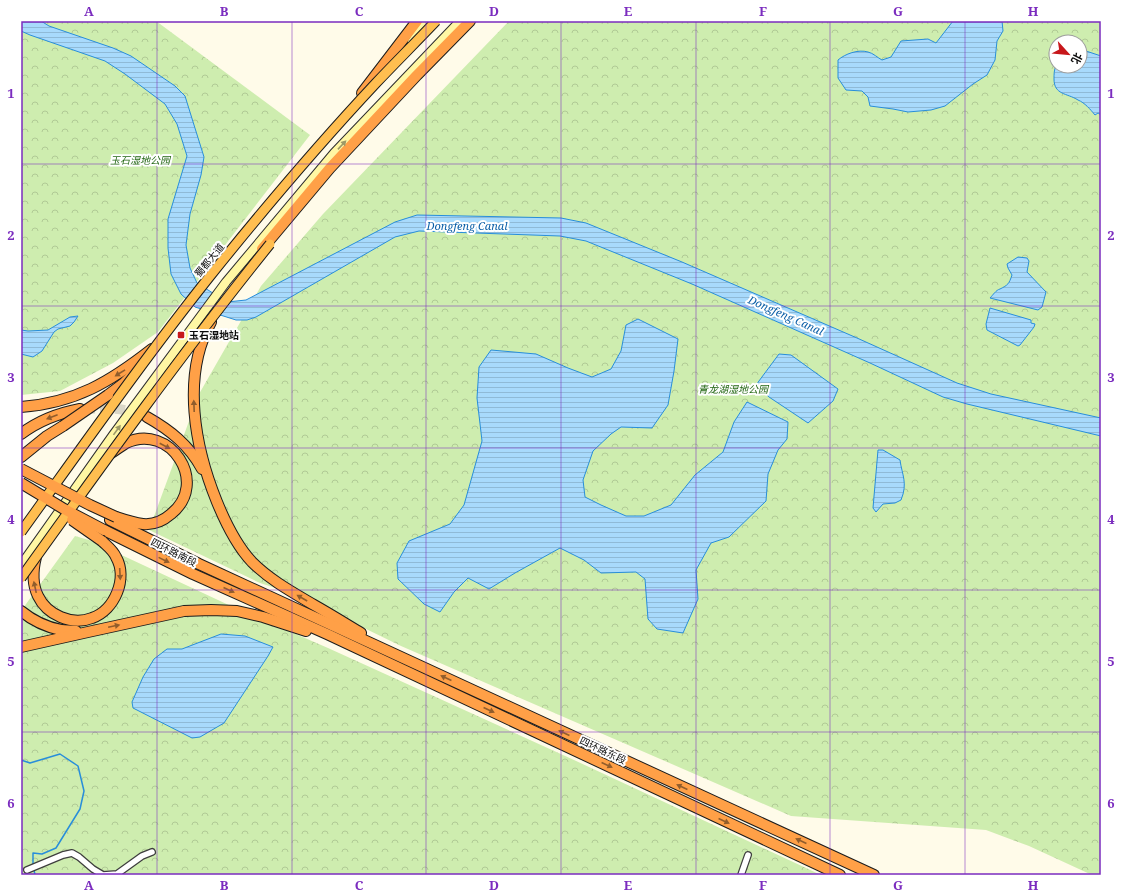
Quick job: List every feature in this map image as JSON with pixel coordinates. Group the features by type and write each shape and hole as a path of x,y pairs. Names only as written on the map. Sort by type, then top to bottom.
{"highway":[{"path":"21,457 47,436 108,395 133,374 294,173 352,106 417,21"},
{"name":"蜀都大道","path":"21,532 166,332 210,276 292,176 376,82 436,21"},
{"path":"21,573 198,332 208,327 229,284 330,168 470,21"},
{"path":"21,578 147,403 231,292 270,244"},
{"path":"198,332 194,391 195,419 200,450 209,483"},
{"path":"21,407 57,402 81,394 106,382 130,367 152,350"},
{"path":"21,434 48,418 64,412 80,409"},
{"path":"147,417 164,426 180,440 193,456 201,467 209,483 226,524 237,543 252,561 330,629 400,663"},
{"path":"105,458 127,442 150,440 162,443 172,449 184,465 187,477 187,489 183,500 176,510 167,518 154,524 144,524 113,518"},
{"name":"四环路南段","path":"21,470 68,499 113,518 199,564 330,629"},
{"name":"四环路南段","path":"21,483 64,509 103,536 330,629"},
{"path":"37,552 33,570 34,583 37,595 42,603 51,612 71,621 93,618 102,613 109,606 119,588 121,576 117,558 103,536"},
{"path":"21,611 45,625 60,630 88,632"},
{"path":"21,647 184,611 237,611 263,617 298,628 330,629"},
{"name":"四环路东段","path":"330,629 840,875"},
{"name":"四环路东段","path":"400,663 817,848 874,875"},
{"path":"817,848 884,875"}],"main road":[{"path":"214,273 386,75 426,21"},
{"path":"21,564 118,429 198,332 229,284 334,153 460,21"},
{"path":"21,538 180,317"}],"street":[{"path":"27,870 63,855 72,853 103,875 117,874 142,856 152,852"},
{"path":"741,875 748,855"}],"green space":[{"name":"玉石湿地公园","path":"21,21 156,21 310,135 158,332 113,363 60,391 21,395"},
{"name":"青龙湖湿地公园","path":"509,21 1101,21 1101,875 1092,875 1029,846 986,830 791,816 401,646 294,594 260,583 149,530 199,394 261,286 323,214"},
{"path":"75,536 89,540 233,607 328,648 821,875 21,875 21,611"}],"water":[{"name":"Dongfeng Canal","path":"21,21 41,21 49,26 113,48 131,56 175,86 185,96 204,157 201,175 190,214 186,245 190,268 197,283 227,302 246,300 395,222 417,215 561,218 586,223 682,262 957,383 991,394 1101,418 1101,436 943,397 692,284 586,241 560,236 419,231 395,237 256,317 247,320 236,320 195,307 181,294 171,274 168,248 168,219 187,156 177,124 165,104 105,61 21,31"},
{"path":"953,21 1002,21 1003,31 997,41 995,60 987,75 945,106 931,110 908,112 870,106 868,97 862,91 846,90 838,78 838,60 844,56 864,51 872,53 882,60 891,57 901,41 928,39 936,43"},
{"path":"1088,52 1101,56 1101,117 1098,113 1095,115 1081,101 1059,91 1056,88 1054,74 1088,74"},
{"path":"1018,257 1027,258 1029,261 1027,272 1046,292 1042,307 1038,310 990,298 997,290 1008,284 1012,275 1007,264"},
{"path":"990,308 1031,320 1031,323 1035,324 1034,327 1018,346 987,330 986,324"},
{"path":"78,316 70,326 58,329 54,332 42,351 33,357 21,354 21,330 48,330 70,317"},
{"path":"638,319 678,339 668,405 652,428 621,427 593,451 583,480 585,497 626,516 644,516 671,505 695,475 723,452 734,422 747,402 788,422 787,439 778,450 768,474 766,501 729,537 711,543 696,570 698,599 683,633 657,629 648,619 645,579 636,572 601,573 584,560 560,548 489,589 468,578 454,592 440,612 424,604 398,579 397,563 409,541 450,524 464,505 482,441 477,398 479,367 491,350 536,354 592,377 611,369 621,351 626,325"},
{"path":"779,354 791,355 838,389 833,401 808,423 769,397 756,385"},
{"path":"878,450 883,450 900,460 904,479 904,489 901,500 895,503 883,504 876,512 873,508"},
{"path":"221,634 245,636 273,647 224,723 200,737 192,738 133,708 132,702 143,677 154,659 167,649 182,649"}],"waterway":[{"path":"21,760 30,763 60,754 78,766 84,791 80,809 56,848 42,854 33,853 33,866"},
{"path":"34,870 35,875"}],"tunnel":[{"path":"85,409 118,409 138,414"}],"place":[{"name":"玉石湿地站","path":"181,335"}]}
